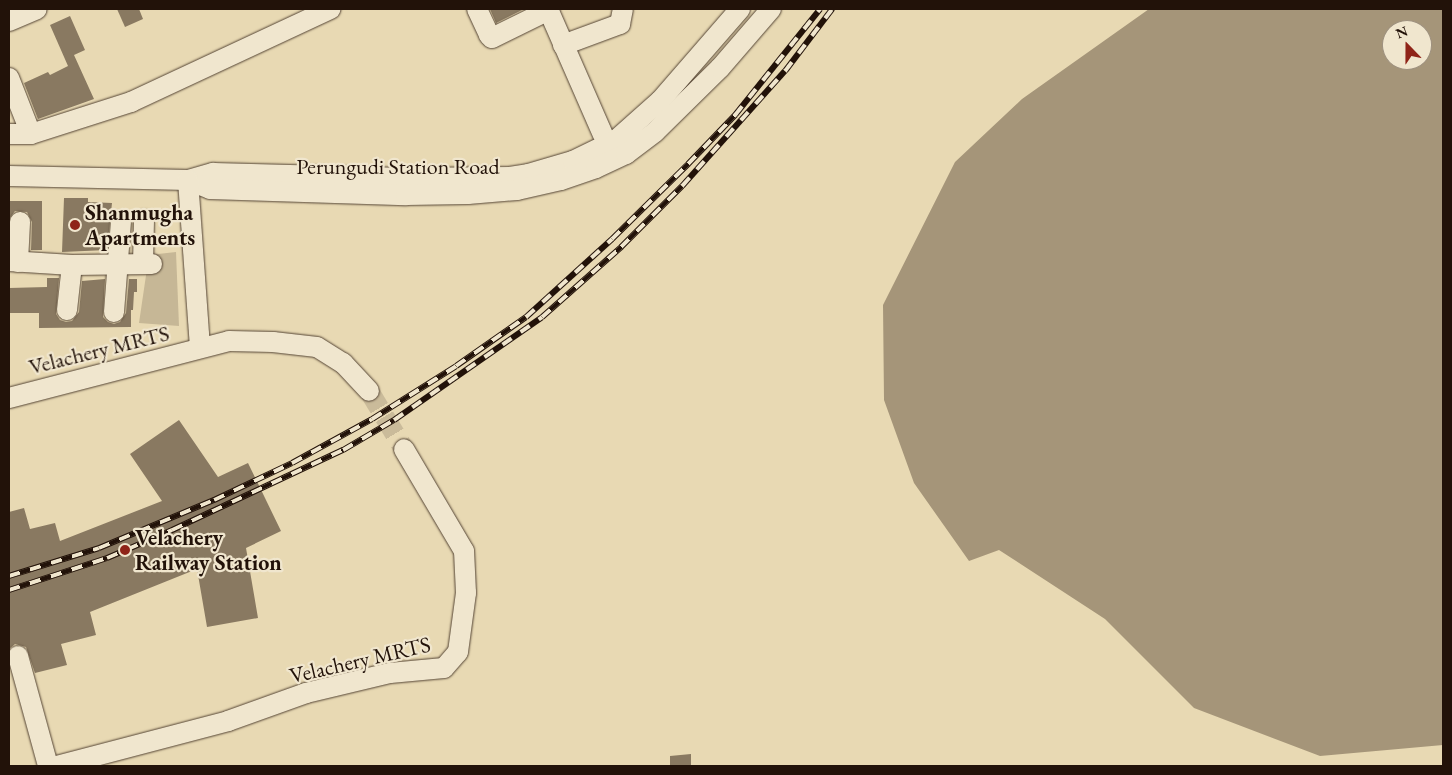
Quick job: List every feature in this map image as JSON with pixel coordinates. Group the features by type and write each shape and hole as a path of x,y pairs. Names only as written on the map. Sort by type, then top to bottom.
{"street":[{"path":"9,21 38,9"},
{"path":"9,134 31,134 131,102 330,9"},
{"path":"477,9 492,38 540,12 563,45 603,135"},
{"path":"563,45 620,24 623,9"},
{"name":"Perungudi Station Road","path":"9,176 188,180 213,173 404,178 510,177 528,174 573,160 616,140 660,101 740,9"},
{"name":"Perungudi Station Road","path":"188,180 210,189 406,196 517,190 560,180 626,154 655,132 720,68 771,9"},
{"path":"9,78 31,134"},
{"name":"Velachery MRTS","path":"188,180 200,348"},
{"path":"20,222 14,262 72,265 147,264 144,220"},
{"path":"114,312 121,222"},
{"path":"67,310 72,265"},
{"name":"Velachery MRTS","path":"9,398 229,341 273,342 317,347 343,363 369,391"},
{"name":"Velachery MRTS","path":"57,766 228,721 306,694 390,673 444,668 458,652 466,593 464,551 404,449"},
{"path":"18,656 48,766"}],"shaded area":[{"path":"1149,9 1443,9 1443,745 1320,756 1194,708 1105,619 999,550 969,561 914,483 884,400 883,305 955,162 1022,99"},
{"path":"176,252 179,326 139,323 149,255"}],"building":[{"path":"117,9 139,9 143,19 125,27"},
{"path":"490,9 522,9 522,10 496,23"},
{"path":"70,16 85,50 74,55 94,99 38,119 24,83 48,72 50,75 68,66 50,25"},
{"path":"64,198 88,198 88,202 112,203 107,250 62,252"},
{"path":"9,201 42,201 42,250 31,250 32,222 27,212 15,211 9,219"},
{"path":"47,278 59,278 56,314 60,320 66,322 72,321 79,312 82,281 105,279 103,317 108,322 114,324 120,322 126,313 129,279 137,279 137,292 134,292 133,310 131,310 131,327 39,328 39,313 9,313 9,288 47,287"},
{"name":"Velachery Railway Station","path":"179,420 218,477 248,463 281,531 246,548 258,618 207,627 197,569 90,612 96,635 61,644 67,665 35,673 26,647 15,644 9,649 9,512 24,508 30,529 55,523 60,541 162,501 130,454"},
{"path":"691,754 691,766 670,766 670,756"}],"tunnel":[{"path":"369,391 404,449"}],"railway":[{"path":"9,576 99,548 214,500 292,463 372,419 456,366 526,317 612,239 735,115 820,9"},
{"path":"9,590 107,558 172,530 343,450 394,420 542,317 621,247 682,186 785,71 832,9"}],"place":[{"name":"Shanmugha Apartments","path":"75,225"},
{"name":"Velachery Railway Station","path":"125,550"}]}
